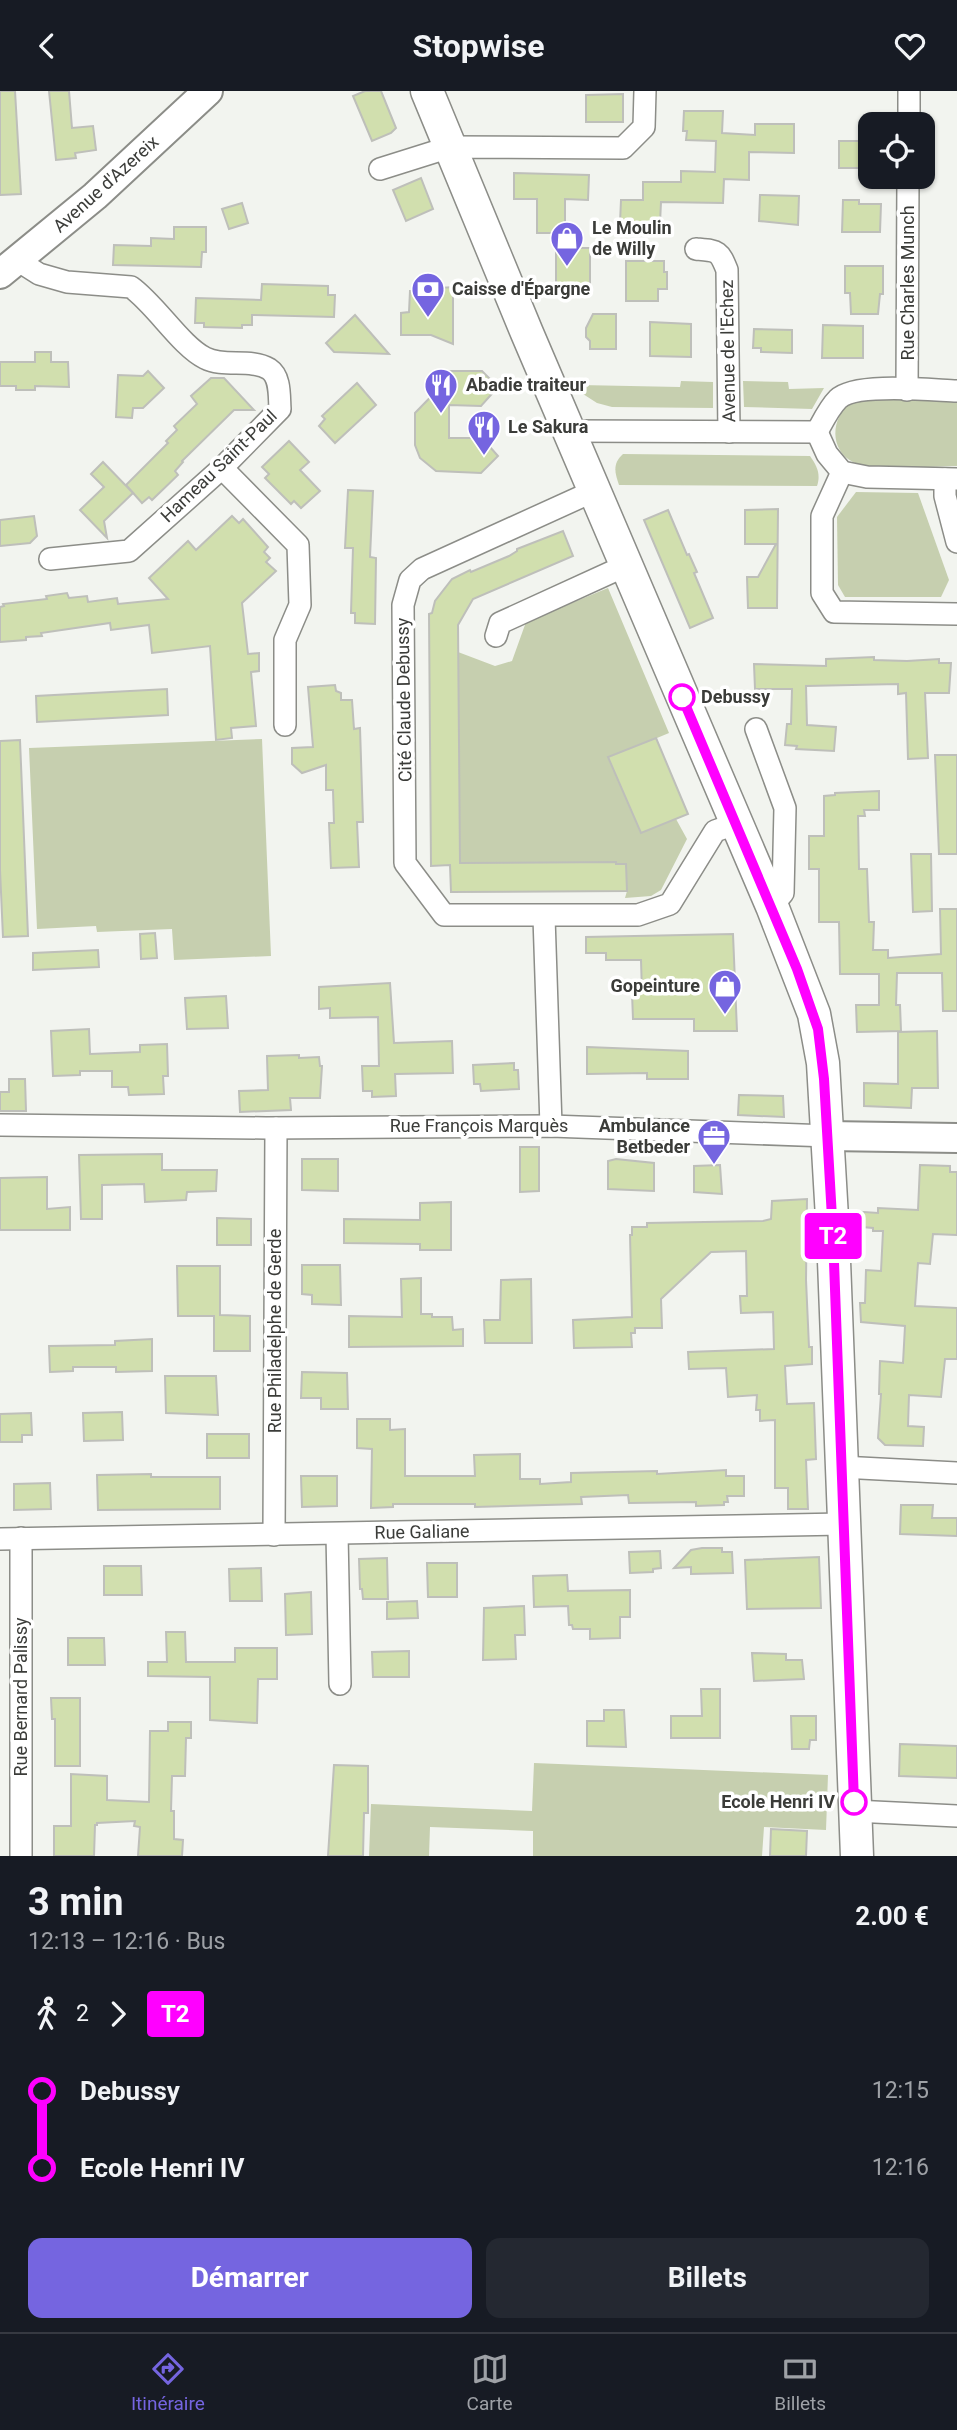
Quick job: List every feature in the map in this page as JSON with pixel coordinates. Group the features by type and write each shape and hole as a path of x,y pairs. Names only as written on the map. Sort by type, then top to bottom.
{"main road":[{"path":"426,91 772,906 818,1029 828,1136 857,1856"}],"street":[{"name":"Avenue d'Azereix","path":"9,267 95,196 208,91"},
{"path":"380,169 450,147 622,148 644,127 645,91"},
{"path":"909,91 909,112"},
{"name":"Rue Charles Munch","path":"907,390 908,189"},
{"name":"Avenue de l'Echez","path":"696,249 715,250 720,254 727,270 729,432"},
{"name":"Hameau Saint-Paul","path":"9,267 67,282 131,287 207,360 260,366 277,377 280,409 222,468 129,551 50,559"},
{"path":"957,391 852,391 839,397 817,432 827,454 842,472 867,477 951,479 945,496 957,541"},
{"name":"Avenue de l'Echez","path":"569,431 817,432"},
{"path":"222,468 298,545 300,605 285,640 285,725"},
{"path":"842,472 822,516 822,593 834,612 957,614"},
{"name":"Cité Claude Debussy","path":"596,490 422,569 410,580 403,605 405,863 444,915 638,915 670,904 715,831 735,824"},
{"path":"496,636 500,623 627,565"},
{"path":"756,729 785,808 783,894 772,906"},
{"path":"544,917 551,1126"},
{"name":"Rue François Marquès","path":"0,1125 276,1128 551,1126 957,1138"},
{"name":"Rue Philadelphe de Gerde","path":"274,1535 276,1128"},
{"path":"841,1467 957,1473"},
{"name":"Rue Galiane","path":"0,1539 843,1524"},
{"path":"337,1534 340,1683"},
{"name":"Rue Bernard Palissy","path":"21,1856 22,1538"},
{"path":"854,1811 957,1816"}],"green space":[{"path":"681,381 713,382 713,408 612,407 597,403 583,394 580,385 680,387"},
{"path":"743,381 788,382 789,389 824,388 812,409 744,407"},
{"path":"871,396 957,397 957,466 873,466 861,465 845,457 836,442 839,417 852,401"},
{"path":"623,454 810,456 818,470 819,478 817,486 619,485 616,465"},
{"path":"856,492 918,493 949,580 941,597 845,597 838,585 837,517"},
{"path":"608,588 669,733 609,758 641,833 676,819 687,839 661,890 651,896 625,898 627,891 616,862 458,864 458,652 495,666 512,661 526,622"},
{"path":"262,739 271,956 174,960 172,929 97,932 96,926 37,929 29,748"},
{"path":"534,1763 828,1775 826,1830 764,1827 762,1856 533,1856 533,1831 430,1827 429,1856 369,1856 371,1804 532,1811"}],"building":[{"path":"0,91 15,91 21,194 0,195"},
{"path":"49,91 69,91 72,128 93,126 96,150 75,153 76,158 56,160"},
{"path":"365,91 381,91 396,128 372,141 353,96"},
{"path":"623,94 623,122 586,122 586,95"},
{"path":"684,111 723,111 722,133 755,135 755,124 794,124 794,153 749,152 749,180 724,179 723,203 661,202 660,223 620,223 621,200 643,200 643,182 681,182 681,171 715,172 716,141 686,140 687,131 683,131"},
{"path":"839,141 858,141 858,168 839,168"},
{"path":"514,173 589,175 588,200 565,199 565,233 537,233 537,199 514,199"},
{"path":"421,178 433,209 406,221 393,190"},
{"path":"760,195 799,196 798,225 759,221"},
{"path":"843,200 859,200 859,204 881,204 880,232 842,232"},
{"path":"242,203 248,223 229,229 222,209"},
{"path":"174,227 206,227 206,252 202,252 201,267 113,265 114,245 151,246 151,238 174,239"},
{"path":"556,248 590,248 590,285 556,284"},
{"path":"626,261 664,261 667,289 658,289 658,301 626,301"},
{"path":"845,266 883,266 883,294 880,294 878,314 851,314 850,293 845,293"},
{"path":"419,282 440,288 453,287 453,344 431,335 401,335 401,313 409,312 410,291 419,291"},
{"path":"262,284 328,286 328,295 335,295 334,317 252,315 252,325 242,325 242,328 204,327 204,323 195,323 196,298 261,300"},
{"path":"593,314 616,314 616,349 590,349 586,328"},
{"path":"355,315 389,354 334,352 326,343"},
{"path":"650,322 691,324 691,357 650,356"},
{"path":"823,325 863,326 863,358 822,358"},
{"path":"754,329 792,330 792,353 761,352 761,348 753,348"},
{"path":"35,352 51,352 51,362 68,362 69,387 35,386 35,390 16,390 16,386 0,386 0,362 35,362"},
{"path":"148,371 164,388 143,408 133,408 132,418 116,417 118,375 143,376"},
{"path":"449,371 482,371 498,387 481,406 449,405 449,438 482,438 498,456 481,473 436,471 420,458 415,445 415,413 449,378"},
{"path":"211,378 224,378 254,410 234,410 182,461 175,471 178,475 152,500 149,497 142,503 126,485 168,443 166,441 177,430 174,426 197,404 191,396"},
{"path":"357,383 376,405 335,443 319,426 325,419 322,416"},
{"path":"289,441 309,462 300,470 320,491 301,508 294,501 291,504 265,478 269,474 262,467"},
{"path":"103,462 133,493 104,521 107,538 80,510 104,487 91,474"},
{"path":"348,490 373,491 370,557 376,558 375,624 355,623 355,613 351,613 353,548 345,548"},
{"path":"778,509 777,608 748,608 747,577 758,577 776,544 745,544 745,510"},
{"path":"668,510 697,572 694,573 713,618 690,628 644,520"},
{"path":"34,516 37,536 30,543 0,546 0,520"},
{"path":"232,516 239,523 243,519 268,547 264,552 270,558 266,562 276,571 242,603 248,654 259,653 259,671 251,672 256,726 231,728 232,738 216,740 210,646 152,653 149,625 111,630 110,623 41,633 42,636 26,637 26,640 0,642 0,607 4,606 3,604 47,599 46,596 67,593 69,598 87,596 88,602 117,598 118,604 168,599 149,578 188,541 196,550"},
{"path":"563,531 573,556 473,599 458,625 460,863 616,862 626,864 627,891 451,892 450,865 431,866 429,614 432,613 435,601 452,579"},
{"path":"874,657 874,660 939,659 939,663 951,663 949,693 925,693 928,758 908,759 906,693 898,694 898,684 806,686 807,725 836,727 834,751 796,749 797,746 785,745 787,724 791,724 792,689 755,689 754,664 826,666 826,659"},
{"path":"335,685 336,691 341,693 341,700 352,700 354,729 360,728 363,822 357,822 359,867 331,868 329,823 334,823 333,790 326,790 326,765 302,773 292,764 292,748 313,747 308,687"},
{"path":"167,689 168,715 37,722 36,696"},
{"path":"656,738 688,814 641,833 608,757"},
{"path":"20,740 28,936 3,937 0,741"},
{"path":"935,755 957,755 957,854 939,854"},
{"path":"879,791 879,810 864,810 865,816 858,816 859,869 867,869 869,922 874,922 873,950 888,950 888,958 941,954 940,909 957,909 957,1011 943,1011 942,973 897,973 896,1005 900,1005 901,1031 857,1032 856,1005 879,1005 879,974 840,974 839,922 819,922 819,869 809,869 809,836 824,836 824,796"},
{"path":"911,854 931,854 932,911 913,912"},
{"path":"155,933 157,958 141,959 140,934"},
{"path":"733,934 737,1031 694,1031 694,1019 633,1019 632,993 642,993 641,960 606,960 606,953 586,953 586,937"},
{"path":"98,950 99,967 33,970 33,953"},
{"path":"390,983 394,1043 452,1041 453,1073 395,1074 396,1096 372,1097 372,1091 363,1091 362,1066 379,1066 378,1017 330,1018 330,1008 319,1009 319,987"},
{"path":"226,996 228,1028 187,1029 185,998"},
{"path":"89,1029 90,1054 140,1052 140,1045 167,1044 168,1076 163,1076 164,1094 129,1095 128,1087 112,1087 112,1071 80,1071 80,1075 53,1076 51,1031"},
{"path":"937,1031 938,1088 912,1088 911,1108 864,1106 864,1083 898,1084 898,1032"},
{"path":"587,1047 688,1051 688,1079 647,1079 647,1073 587,1074"},
{"path":"299,1055 299,1058 319,1057 322,1066 320,1098 290,1098 291,1110 240,1112 239,1091 268,1090 267,1056"},
{"path":"514,1063 514,1070 518,1070 519,1089 481,1091 480,1084 474,1084 473,1065"},
{"path":"9,1079 25,1079 26,1111 0,1111 0,1092 9,1092"},
{"path":"739,1095 783,1096 784,1117 738,1115"},
{"path":"520,1147 539,1147 539,1191 520,1192"},
{"path":"162,1154 162,1170 217,1170 216,1191 187,1192 186,1200 145,1202 144,1184 102,1185 102,1219 81,1219 79,1155"},
{"path":"302,1159 338,1159 338,1191 302,1190"},
{"path":"616,1159 654,1163 654,1191 608,1189 608,1161"},
{"path":"720,1165 722,1194 694,1192 694,1166"},
{"path":"920,1165 950,1166 950,1172 957,1172 957,1235 933,1234 930,1264 918,1263 915,1306 957,1308 957,1359 945,1359 941,1397 909,1395 908,1426 924,1427 923,1446 885,1445 878,1438 880,1361 903,1363 905,1326 861,1322 860,1303 865,1303 866,1270 881,1271 883,1231 851,1226 850,1211 878,1213 878,1208 918,1210"},
{"path":"47,1177 47,1209 70,1207 70,1230 0,1230 0,1178"},
{"path":"807,1199 806,1280 812,1364 785,1366 787,1404 814,1403 816,1459 806,1460 808,1509 788,1509 788,1488 775,1488 775,1420 760,1421 760,1410 756,1410 757,1395 728,1397 726,1368 689,1369 688,1352 774,1349 773,1312 741,1313 740,1296 747,1296 746,1251 711,1252 661,1299 662,1328 635,1328 635,1333 631,1333 632,1347 574,1348 573,1320 632,1317 632,1227 647,1227 647,1223 763,1221 771,1219 772,1201"},
{"path":"451,1202 451,1250 420,1250 420,1244 344,1243 344,1219 420,1220 420,1203"},
{"path":"217,1218 251,1219 251,1245 217,1245"},
{"path":"302,1265 340,1265 341,1305 312,1304 312,1295 302,1294"},
{"path":"177,1266 220,1266 220,1315 250,1316 250,1351 214,1351 214,1316 178,1316"},
{"path":"421,1278 421,1314 452,1317 453,1330 463,1329 463,1346 349,1347 349,1316 402,1317 401,1279"},
{"path":"531,1279 532,1343 485,1343 484,1320 500,1320 501,1280"},
{"path":"152,1339 152,1371 116,1372 116,1367 73,1367 73,1371 50,1372 49,1346 115,1345 115,1341"},
{"path":"302,1372 347,1373 348,1409 321,1409 321,1398 301,1398"},
{"path":"165,1376 216,1376 218,1415 166,1413"},
{"path":"122,1412 123,1440 84,1441 83,1413"},
{"path":"31,1413 32,1435 22,1435 22,1442 0,1442 0,1414"},
{"path":"357,1419 390,1419 390,1430 405,1429 405,1476 475,1476 474,1455 520,1454 520,1479 540,1479 540,1484 571,1482 571,1473 657,1471 657,1474 726,1470 726,1476 744,1476 744,1496 727,1496 728,1502 724,1502 724,1505 696,1506 696,1502 629,1503 628,1495 581,1497 582,1504 475,1507 475,1504 393,1504 393,1507 371,1508 372,1449 357,1448"},
{"path":"207,1434 249,1434 249,1458 207,1458"},
{"path":"151,1474 151,1477 220,1477 220,1509 98,1510 97,1475"},
{"path":"301,1476 337,1476 337,1506 302,1507"},
{"path":"50,1483 51,1509 14,1510 14,1484"},
{"path":"901,1505 933,1505 932,1518 957,1518 957,1536 900,1534"},
{"path":"722,1548 722,1552 732,1552 733,1573 691,1574 691,1567 674,1568 691,1550"},
{"path":"660,1551 661,1568 653,1569 653,1572 630,1573 629,1552"},
{"path":"819,1557 821,1608 747,1609 745,1560"},
{"path":"387,1558 388,1599 363,1599 359,1559"},
{"path":"427,1563 457,1563 457,1597 428,1597"},
{"path":"104,1566 141,1566 142,1595 104,1595"},
{"path":"261,1568 262,1601 230,1601 229,1569"},
{"path":"567,1575 568,1591 630,1590 630,1617 620,1617 620,1638 590,1639 590,1629 573,1629 572,1625 569,1625 568,1606 534,1607 533,1576"},
{"path":"311,1592 312,1634 286,1635 285,1594"},
{"path":"417,1601 418,1618 387,1619 387,1602"},
{"path":"524,1606 525,1635 515,1635 516,1659 483,1660 484,1608"},
{"path":"166,1632 185,1632 186,1662 235,1662 235,1648 277,1648 277,1679 258,1679 257,1723 210,1720 210,1677 148,1676 148,1662 167,1662"},
{"path":"68,1638 104,1638 105,1665 68,1665"},
{"path":"409,1651 409,1677 373,1677 372,1652"},
{"path":"752,1653 786,1654 786,1660 802,1660 804,1679 754,1681"},
{"path":"701,1689 720,1689 720,1738 671,1738 671,1716 702,1716"},
{"path":"51,1698 80,1698 80,1766 55,1766 55,1719 52,1719"},
{"path":"604,1710 624,1710 626,1747 587,1746 587,1721 604,1721"},
{"path":"791,1716 816,1716 816,1740 810,1740 809,1749 792,1749"},
{"path":"168,1722 191,1722 191,1738 186,1738 185,1776 172,1776 171,1811 174,1811 174,1839 183,1840 182,1856 138,1856 140,1827 134,1826 135,1821 97,1823 94,1856 54,1856 54,1826 71,1826 71,1774 107,1776 107,1800 149,1802 150,1731 168,1731"},
{"path":"900,1744 957,1746 957,1778 899,1776"},
{"path":"334,1765 368,1766 368,1813 364,1813 363,1856 328,1856"},
{"path":"771,1829 807,1831 806,1856 770,1856"}],"bus line":[{"name":"T2","path":"682,697 772,906 814,1014 821,1046 833,1235 854,1802"}],"place":[{"name":"Le Moulin de Willy","path":"567,268"},
{"name":"Caisse d'Épargne","path":"428,319"},
{"name":"Abadie traiteur","path":"441,415"},
{"name":"Le Sakura","path":"484,457"},
{"name":"Debussy","path":"682,697"},
{"name":"Gopeinture","path":"725,1016"},
{"name":"Ambulance Betbeder","path":"714,1166"},
{"name":"Ecole Henri IV","path":"854,1802"}]}
